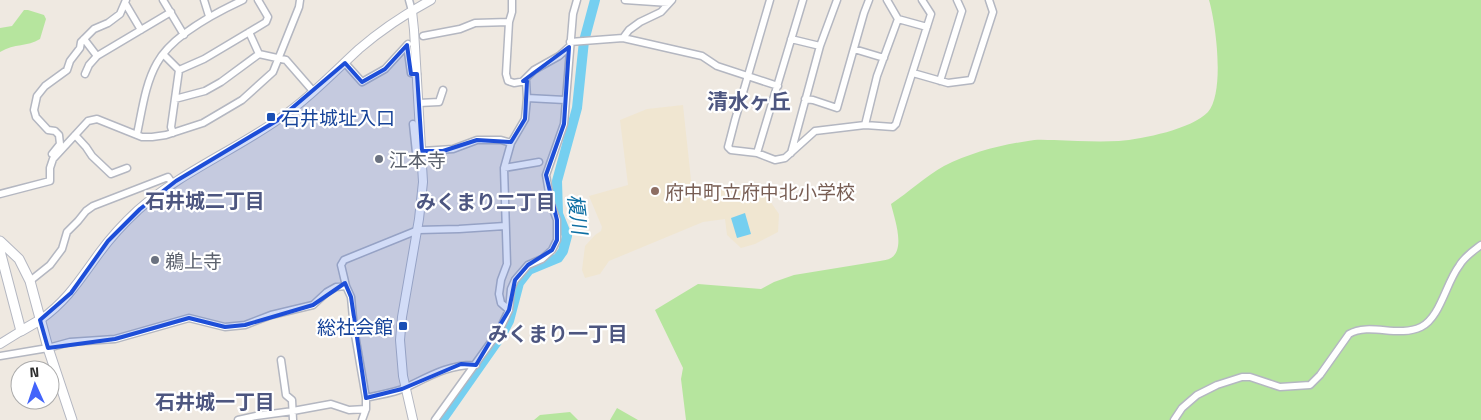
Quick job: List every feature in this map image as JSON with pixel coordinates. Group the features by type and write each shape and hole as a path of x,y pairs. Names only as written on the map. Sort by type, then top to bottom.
{"main road":[{"path":"0,241 19,259 30,281 48,348 72,420"},
{"path":"0,251 21,331 40,320"}],"street":[{"path":"163,0 184,35"},
{"path":"204,0 210,16"},
{"path":"137,134 150,78 163,54 184,35 210,16 234,2 244,0"},
{"path":"179,70 204,59 266,22 268,17 258,0"},
{"path":"51,163 88,121 97,119 142,137 152,137 173,133 203,123 242,100 272,72 299,7 300,0"},
{"path":"409,0 412,11 417,74 422,151 422,191 418,230 400,329 402,364 413,420"},
{"path":"40,320 71,293 99,253 124,224 152,199 173,184 278,120 392,24 431,0"},
{"path":"512,0 506,74 508,81 523,81 534,70 559,56 570,45 623,38 702,56 717,66 778,86"},
{"path":"435,420 499,331 509,310 515,280 528,265 542,259 552,250 557,240 557,220 551,204 546,175 564,124 573,14 577,0"},
{"path":"625,0 671,2"},
{"path":"770,0 728,146 730,150 757,154 775,160 786,158 816,131 864,125 893,128 896,124 931,14 922,0"},
{"path":"757,154 803,0"},
{"path":"791,153 820,46 838,0"},
{"path":"805,99 836,108 869,0"},
{"path":"887,0 898,19 926,27"},
{"path":"940,81 962,11 957,0"},
{"path":"913,73 948,83 971,80 993,12 990,0"},
{"path":"126,2 141,30"},
{"path":"0,194 50,181 52,156 60,144 59,136 55,131 48,130 36,116 34,110 36,96 45,86 67,70 70,61 80,48 81,42 94,30 120,14 126,2"},
{"path":"623,38 629,30 640,22 661,12 671,2"},
{"path":"84,74 97,56 171,12"},
{"path":"864,125 898,19"},
{"path":"423,36 460,29 475,23 509,22"},
{"path":"249,32 259,54"},
{"path":"84,39 97,56"},
{"path":"791,39 820,46"},
{"path":"345,63 362,82 385,69 408,44 411,73 417,74"},
{"path":"854,49 884,58"},
{"path":"163,54 179,70"},
{"path":"175,100 205,91 221,82 259,54 286,60 313,91"},
{"path":"173,133 171,127 179,70"},
{"path":"509,310 501,303 499,294 501,280 507,264 504,168 511,143 525,119 527,83 523,81"},
{"path":"418,103 439,102 443,90"},
{"path":"527,98 565,100"},
{"path":"413,124 417,162 422,162"},
{"path":"75,135 110,174 127,168"},
{"path":"422,151 453,150 477,140 501,140 511,143"},
{"path":"504,168 539,162"},
{"path":"30,281 50,265 62,248 67,232 93,206 168,178 173,184"},
{"path":"362,420 366,408 366,398 354,329 351,297 341,265 344,260 418,230 506,226"},
{"path":"1174,420 1197,395 1217,385 1242,377 1250,377 1280,387 1310,385 1320,375 1349,334 1354,331 1368,329 1383,331 1422,327 1432,316 1459,266 1468,255 1481,245"},
{"path":"0,356 48,348 70,342 115,339 189,318 225,327 245,325 271,314 313,305 327,292 336,287 346,286"},
{"path":"0,344 21,331"},
{"path":"281,360 286,396 292,400 293,420"},
{"path":"366,398 406,387 440,371 461,364 476,365"},
{"path":"238,420 331,404 350,410 366,408"}],"highlighted area":[{"path":"407,45 411,74 417,74 422,151 443,151 477,140 511,142 525,119 527,81 523,81 569,47 564,124 546,175 557,220 557,240 552,250 528,265 515,280 509,310 476,365 461,364 402,389 366,398 351,297 345,283 313,305 245,325 225,327 189,318 115,339 48,348 40,320 71,293 108,241 140,209 176,181 278,120 345,63 362,82 385,69"}],"shaded area":[{"name":"府中町立府中北小学校","path":"683,105 691,180 706,192 729,188 763,191 779,214 778,232 755,244 741,248 727,235 725,219 703,222 609,261 600,274 585,278 582,270 585,246 601,231 602,227 589,196 628,185 620,120 647,109"}],"green space":[{"path":"1209,0 1481,0 1481,420 686,420 681,379 683,368 655,310 698,284 761,289 794,275 890,259 898,248 898,232 891,204 937,170 974,153 1034,140 1129,140 1166,132 1201,118 1208,112 1213,102 1218,74 1216,41"},
{"path":"24,10 44,15 46,19 40,39 0,52 0,28 12,26"},
{"path":"617,408 638,420 610,420"},
{"path":"570,412 578,420 534,420 540,415"}],"water":[{"path":"745,213 751,234 737,238 731,218"}],"waterway":[{"name":"榎川","path":"442,420 501,336 509,321 519,283 529,270 558,258 563,251 567,236 558,214 557,181 577,108 584,41 595,0"}],"place":[{"name":"石井城址入口","path":"271,117"},
{"name":"江本寺","path":"379,159"},
{"name":"府中町立府中北小学校","path":"655,191"},
{"name":"鵜上寺","path":"155,260"},
{"name":"総社会館","path":"403,326"}],"district":[{"name":"清水ヶ丘","path":"749,101"},
{"name":"石井城二丁目","path":"205,200"},
{"name":"みくまり二丁目","path":"486,201"},
{"name":"みくまり一丁目","path":"558,333"},
{"name":"石井城一丁目","path":"215,401"}]}
